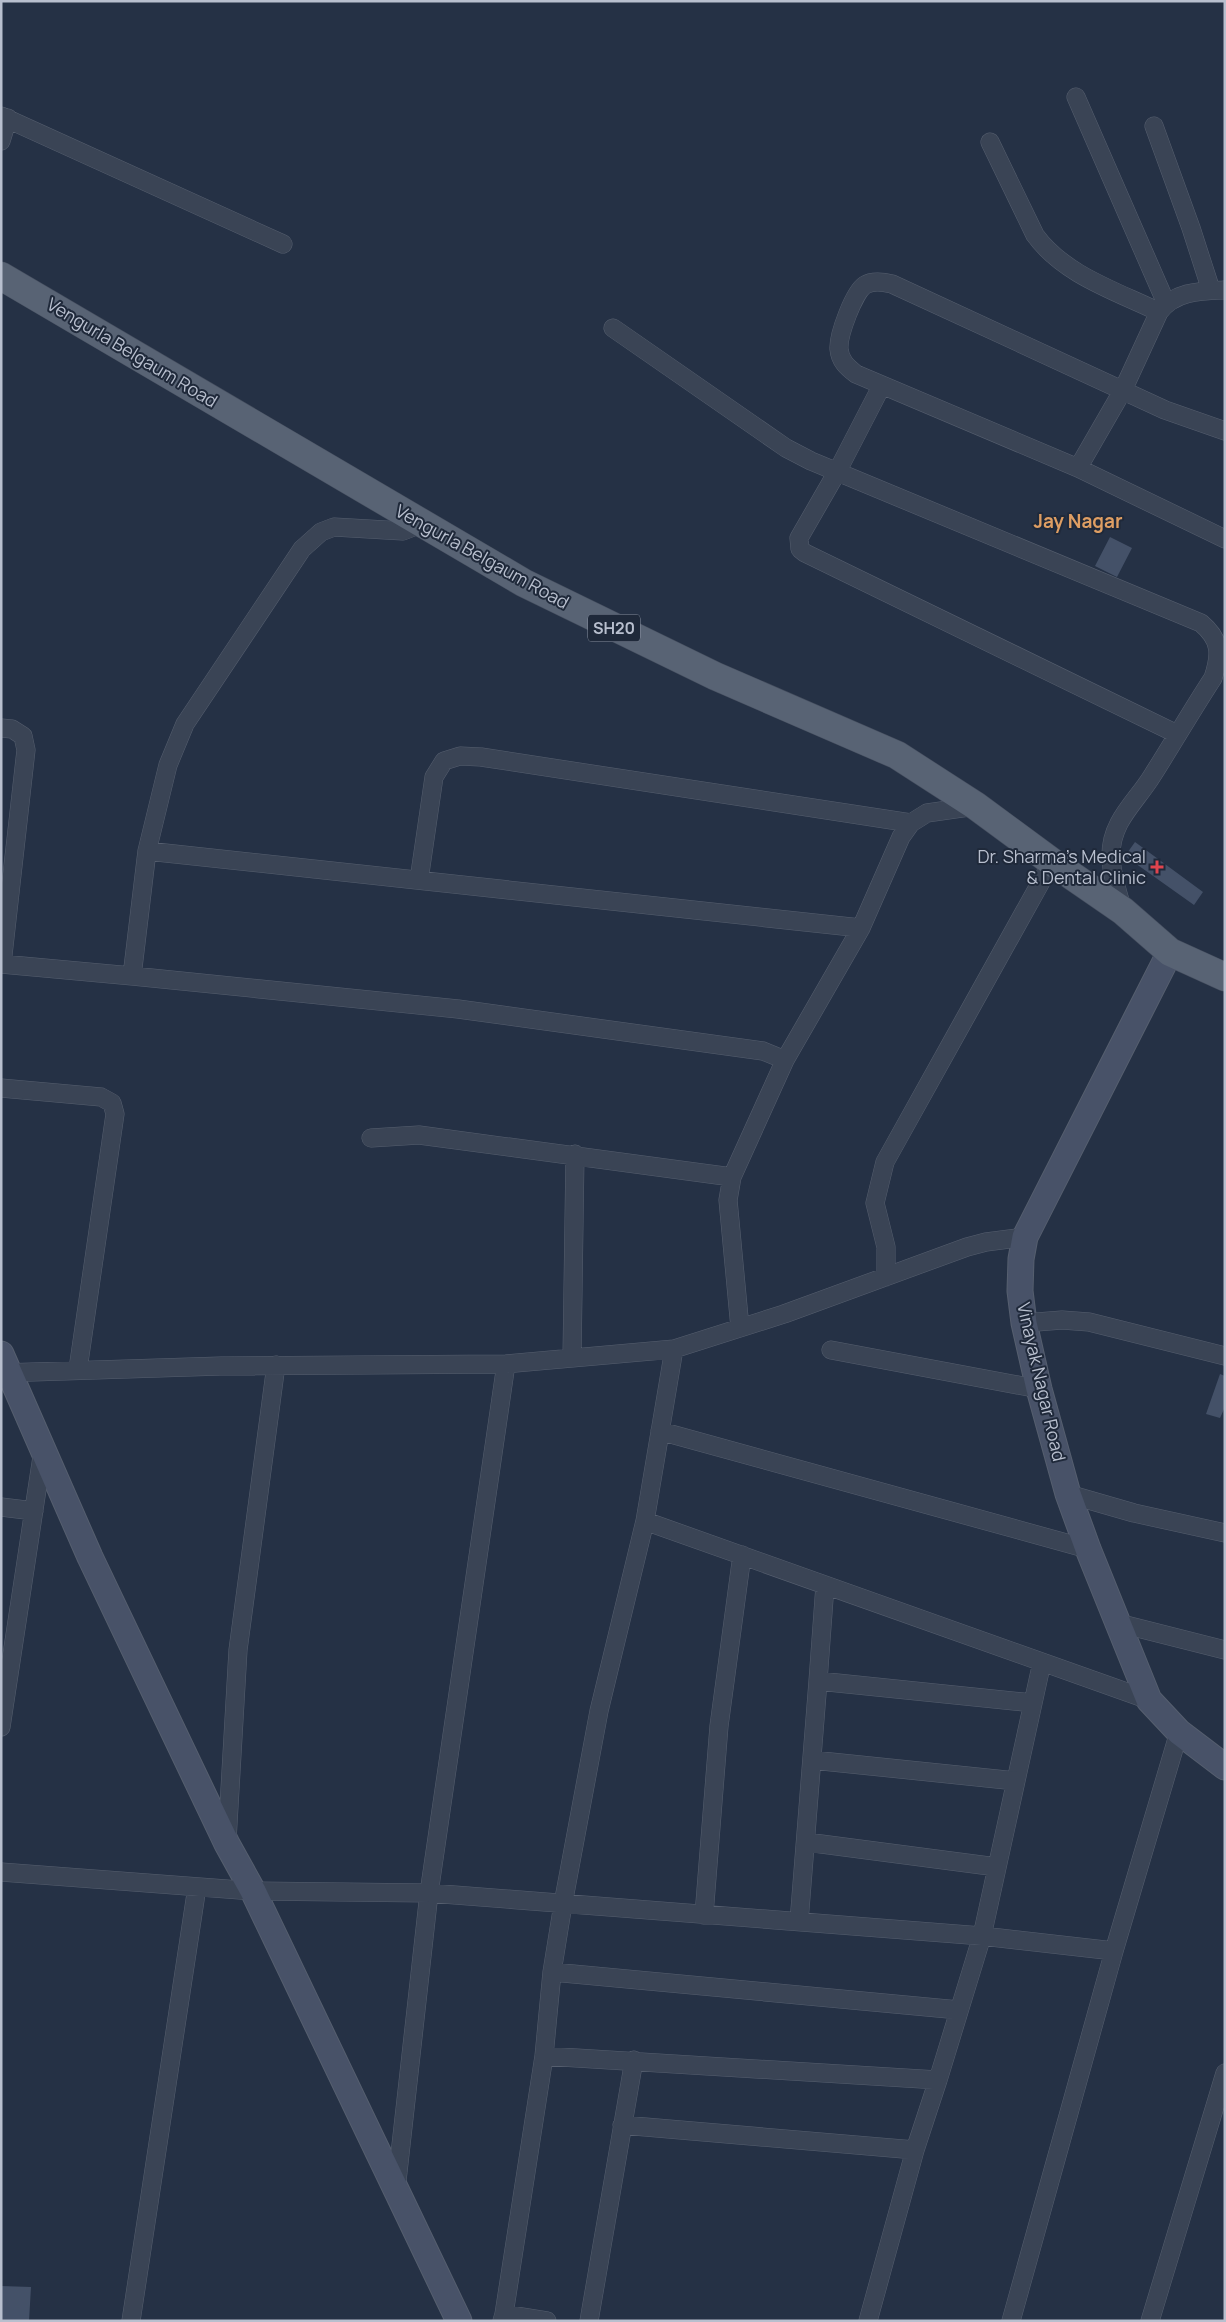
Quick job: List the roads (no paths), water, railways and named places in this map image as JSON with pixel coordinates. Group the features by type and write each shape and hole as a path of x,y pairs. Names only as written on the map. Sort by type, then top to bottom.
{"main road":[{"name":"Vengurla Belgaum Road","path":"1,276 524,583 715,676 897,755 976,806 1123,911 1170,952 1225,977"},
{"name":"Vinayak Nagar Road","path":"1170,952 1025,1237 1021,1259 1020,1291 1024,1323 1039,1389 1068,1494 1149,1700 1179,1732 1225,1767"},
{"path":"4,1367 90,1557 227,1844 253,1891 459,2321"}],"street":[{"path":"1076,97 1162,307"},
{"path":"1,141 4,117 284,244"},
{"path":"1078,468 1123,390 1162,307 1179,295 1218,290 1191,228 1154,126"},
{"path":"990,142 1035,235 1044,248 1077,272 1162,307"},
{"path":"1225,431 1165,410 892,284 880,281 866,284 857,294 842,330 839,349 843,363 856,374 1078,468 1225,539"},
{"path":"613,328 786,448 837,472 1201,623 1212,633 1218,646 1218,663 1213,678 1152,777 1121,816 1115,832 1111,854 1114,876 1123,911"},
{"path":"882,385 837,472 799,538 798,544 804,553 1177,734"},
{"path":"132,976 147,851 168,765 185,724 302,549 320,532 334,527 403,531 421,524"},
{"path":"1,728 12,729 23,736 26,750 8,844 2,964 468,1010 763,1051 785,1060"},
{"path":"419,880 434,777 444,761 460,756 481,756 911,823"},
{"path":"740,1328 728,1200 732,1177 785,1060 861,928 900,836 911,823 926,813 976,806"},
{"path":"147,851 861,928"},
{"path":"886,1277 886,1247 875,1204 885,1162 1052,862"},
{"path":"1,1088 101,1097 112,1103 115,1114 78,1369"},
{"path":"371,1138 419,1135 575,1154 732,1177"},
{"path":"572,1358 575,1154"},
{"path":"4,1367 78,1369 276,1365 506,1364 674,1349 784,1314 968,1247 986,1242 1025,1237"},
{"path":"1024,1323 1062,1320 1089,1322 1225,1356"},
{"path":"547,2321 503,2317 544,2056 552,1972 563,1904 599,1711 646,1521 674,1349"},
{"path":"832,1350 1039,1389"},
{"path":"396,2192 429,1893 506,1364"},
{"path":"227,1844 238,1650 276,1365"},
{"path":"660,1430 1088,1548"},
{"path":"1,1727 43,1450"},
{"path":"1068,1494 1134,1513 1225,1533"},
{"path":"1,1507 34,1511"},
{"path":"646,1521 1149,1700"},
{"path":"704,1915 719,1726 742,1555"},
{"path":"799,1922 825,1585"},
{"path":"1118,1623 1225,1650"},
{"path":"868,2321 915,2150 982,1936 1042,1662"},
{"path":"818,1681 1033,1703"},
{"path":"1011,2321 1114,1951 1179,1732"},
{"path":"812,1760 1016,1781"},
{"path":"806,1842 997,1867"},
{"path":"1,1872 253,1891 429,1893 982,1936 1114,1951"},
{"path":"131,2321 197,1887"},
{"path":"552,1972 959,2010"},
{"path":"544,2056 938,2080"},
{"path":"589,2321 634,2060"},
{"path":"1150,2321 1225,2073"},
{"path":"622,2125 915,2150"}],"place":[{"name":"Dr. Sharma's Medical & Dental Clinic","path":"1157,867"}],"district":[{"name":"Jay Nagar","path":"1078,521"}]}
